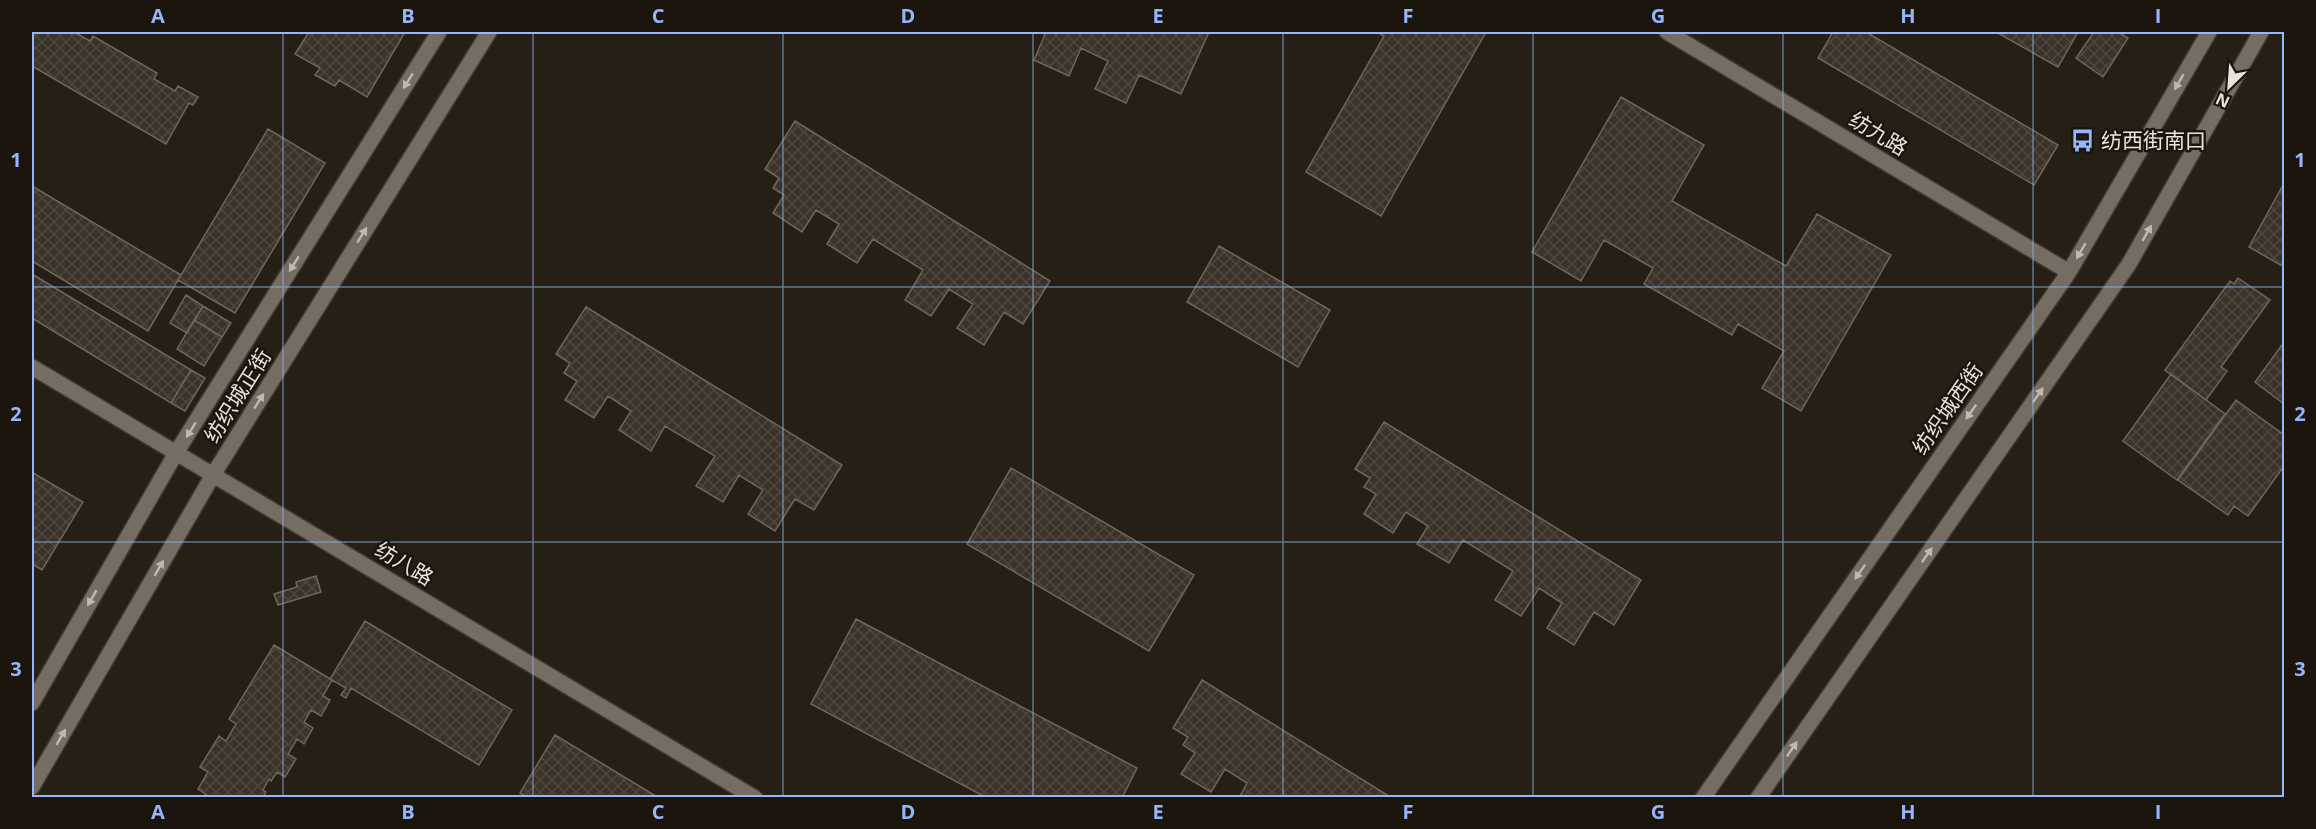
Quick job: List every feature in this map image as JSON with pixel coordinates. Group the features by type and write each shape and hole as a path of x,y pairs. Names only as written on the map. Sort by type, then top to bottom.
{"street":[{"name":"纺织城正街","path":"32,703 176,453 440,32"},
{"name":"纺织城正街","path":"32,787 213,476 489,32"},
{"name":"纺九路","path":"1667,32 2069,272"},
{"name":"纺织城西街","path":"1703,798 2069,272 2209,32"},
{"path":"1758,798 2129,264 2261,32"},
{"name":"纺八路","path":"32,367 755,798"}],"building":[{"path":"32,32 74,32 90,41 93,36 157,73 154,79 175,91 178,86 198,97 193,105 189,103 166,144 32,66"},
{"path":"309,32 405,32 367,97 339,80 335,86 315,75 320,68 295,54"},
{"path":"1046,32 1209,32 1181,94 1139,75 1126,103 1095,89 1108,61 1081,48 1069,76 1034,60"},
{"path":"1377,32 1486,32 1381,216 1306,172 1384,36"},
{"path":"1833,32 1866,32 2058,145 2034,185 1818,58"},
{"path":"1996,32 2078,32 2058,67"},
{"path":"2094,32 2118,32 2128,38 2103,77 2076,58"},
{"path":"1621,97 1704,145 1672,201 1786,266 1817,214 1891,255 1801,411 1762,388 1784,351 1738,324 1732,335 1644,284 1653,268 1604,240 1581,281 1532,252"},
{"path":"795,121 1050,281 1023,324 1004,312 984,345 957,328 973,304 949,289 931,316 905,300 923,270 873,239 857,263 827,244 839,224 816,210 802,232 773,213 784,195 773,188 779,178 765,169"},
{"path":"268,129 325,163 235,313 178,280"},
{"path":"2284,183 2284,267 2249,247"},
{"path":"32,186 181,275 148,331 32,261"},
{"path":"1219,246 1330,310 1298,367 1187,302"},
{"path":"32,274 191,370 171,403 32,318"},
{"path":"2238,278 2270,300 2221,367 2227,371 2206,400 2165,370 2230,281 2234,284"},
{"path":"186,295 203,306 187,333 170,323"},
{"path":"203,306 231,323 222,337 194,320"},
{"path":"586,307 842,465 814,510 795,499 775,531 748,514 763,490 739,475 723,502 696,486 715,456 665,426 651,451 619,430 631,411 608,396 594,418 565,400 577,381 564,373 570,363 556,354"},
{"path":"194,320 222,337 204,366 177,349"},
{"path":"2284,342 2284,404 2255,382"},
{"path":"191,370 205,378 185,411 171,403"},
{"path":"2171,374 2225,414 2177,480 2123,441"},
{"path":"2236,400 2284,435 2284,466 2248,516 2234,506 2228,515 2178,480"},
{"path":"1384,422 1641,580 1614,625 1594,612 1574,645 1547,628 1562,603 1539,588 1521,616 1495,600 1513,571 1463,540 1449,563 1417,544 1428,526 1406,512 1393,533 1364,514 1376,494 1364,487 1370,478 1355,469"},
{"path":"1011,468 1194,575 1149,651 967,544"},
{"path":"33,473 83,502 42,570 32,564"},
{"path":"316,576 321,592 278,605 274,594 297,587 296,582"},
{"path":"856,619 1137,768 1122,798 987,798 811,704"},
{"path":"365,621 512,710 479,765 351,688 346,698 341,695 346,688 330,679"},
{"path":"274,645 332,680 323,696 330,700 321,716 311,710 304,722 313,728 304,744 297,739 288,754 296,759 285,777 277,772 271,781 269,779 263,790 266,792 263,798 211,798 198,789 208,772 200,767 219,736 226,741 236,724 229,719"},
{"path":"1202,680 1392,798 1239,798 1247,783 1225,769 1211,792 1181,774 1195,753 1183,745 1188,737 1173,728"},
{"path":"555,735 659,798 528,798 520,793"}],"place":[{"name":"纺西街南口","path":"2083,141"}]}
